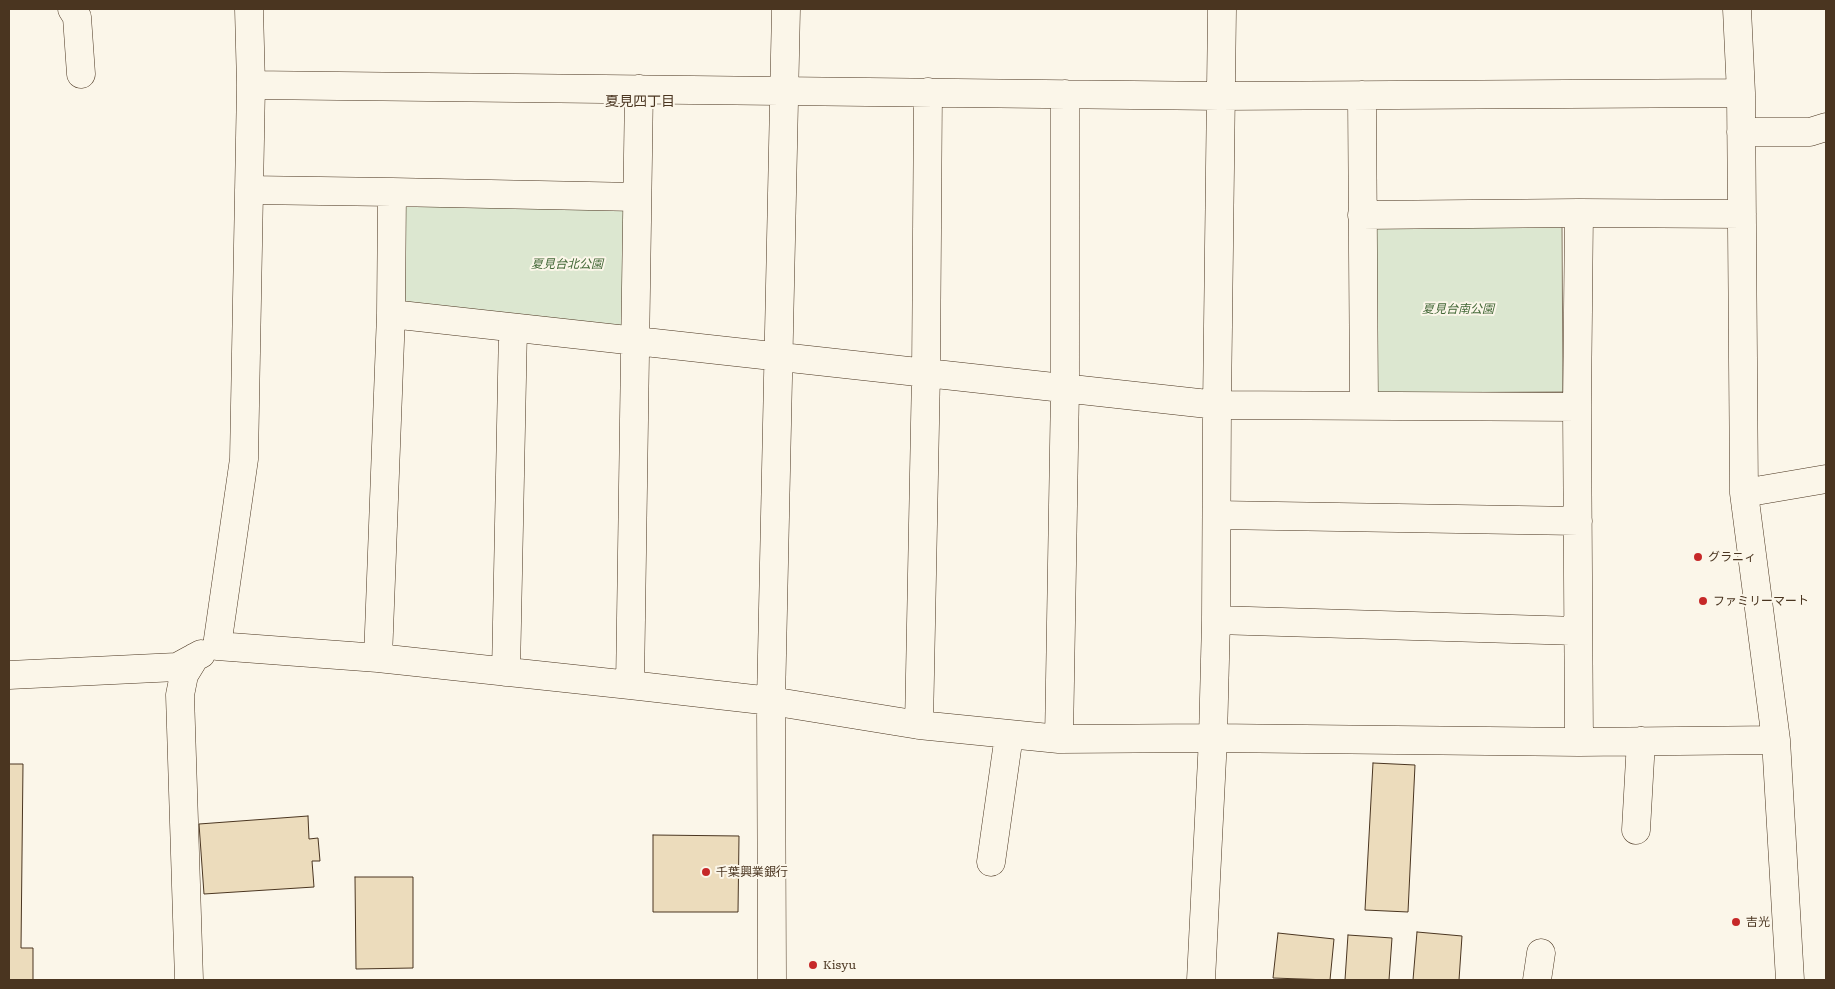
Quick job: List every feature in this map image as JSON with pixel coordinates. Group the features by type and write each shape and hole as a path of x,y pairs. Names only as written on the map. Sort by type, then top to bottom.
{"street":[{"path":"72,9 77,17 80,74"},
{"path":"189,980 180,695 184,675 206,652 244,459 251,85 250,9"},
{"path":"772,980 771,701 786,9"},
{"path":"1201,980 1213,738 1216,620 1222,9"},
{"path":"1737,9 1741,94 1744,494 1776,740 1790,980"},
{"path":"251,85 1220,96 1741,94"},
{"path":"630,685 639,89"},
{"path":"919,725 926,373 928,92"},
{"path":"1059,739 1065,389 1065,94"},
{"path":"1362,95 1364,406"},
{"path":"1741,132 1810,132 1826,128"},
{"path":"249,190 637,197"},
{"path":"378,658 391,314 392,192"},
{"path":"1578,213 1576,407 1579,742"},
{"path":"1362,215 1742,214"},
{"path":"391,314 1217,405 1576,407"},
{"path":"506,672 513,328"},
{"path":"1744,494 1826,479"},
{"path":"1216,514 1578,521"},
{"path":"1216,620 1578,631"},
{"path":"9,675 177,667 206,652 378,658 771,701 919,725 1059,739 1213,738 1579,742 1776,740"},
{"path":"990,862 1009,735"},
{"path":"1636,830 1641,741"},
{"path":"1537,980 1542,953"}],"green space":[{"name":"夏見台北公園","path":"403,204 625,208 622,327 401,307"},
{"name":"夏見台南公園","path":"1562,222 1563,392 1374,393 1374,228"}],"building":[{"path":"1373,763 1415,765 1408,912 1365,910"},
{"path":"9,764 23,764 21,948 33,948 33,980 9,980"},
{"path":"308,816 309,839 318,838 320,861 312,861 314,887 204,894 199,824"},
{"path":"653,835 739,836 738,912 653,912"},
{"path":"355,877 413,877 413,968 356,969"},
{"path":"1417,932 1462,936 1459,980 1413,980"},
{"path":"1278,933 1334,939 1330,980 1273,978"},
{"path":"1348,935 1392,938 1389,980 1345,980"}],"place":[{"name":"グラニィ","path":"1698,557"},
{"name":"ファミリーマート","path":"1703,601"},
{"name":"千葉興業銀行","path":"706,872"},
{"name":"吉光","path":"1736,922"},
{"name":"Kisyu","path":"813,965"}],"district":[{"name":"夏見四丁目","path":"640,102"}]}
